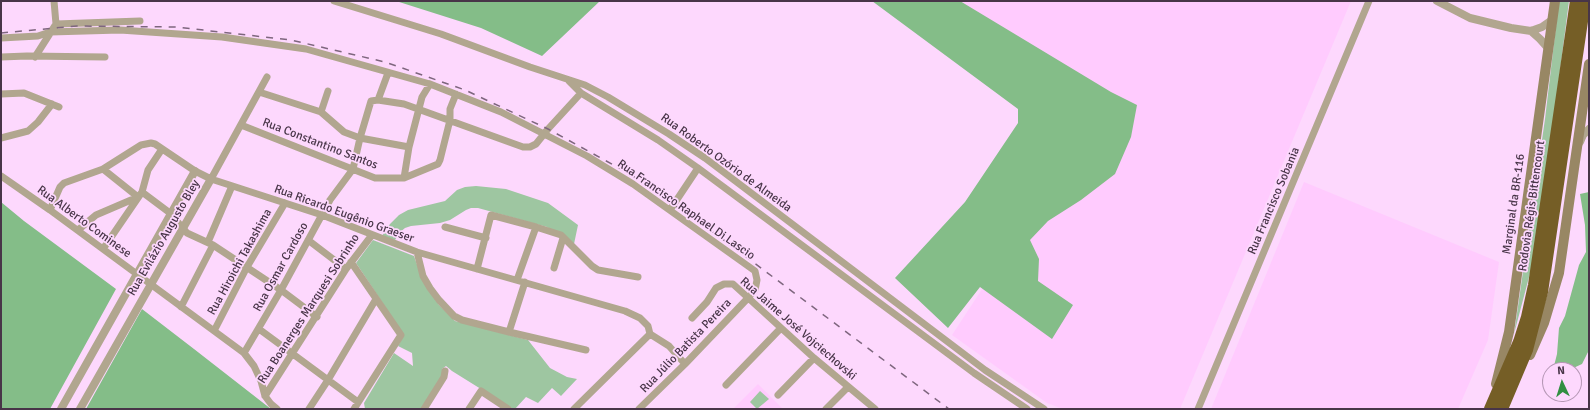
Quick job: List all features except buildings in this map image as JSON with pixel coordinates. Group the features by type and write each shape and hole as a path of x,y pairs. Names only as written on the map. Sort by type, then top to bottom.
{"highway":[{"name":"Rodovia Régis Bittencourt","path":"1489,409 1519,342 1527,317 1533,290 1576,1"},
{"name":"Rodovia Régis Bittencourt","path":"1503,406 1527,350 1542,292 1585,1"}],"main road":[{"name":"Marginal da BR-116","path":"1489,409 1509,332 1555,1"},
{"path":"1503,406 1544,323 1556,284 1562,258 1589,64"}],"street":[{"path":"35,57 56,24 54,1"},
{"name":"Rua Roberto Ozório de Almeida","path":"334,1 441,34 596,90 669,134 705,158 997,379 1044,409"},
{"name":"Rua Francisco Sobania","path":"1198,409 1369,1"},
{"path":"1437,1 1482,22 1531,31 1542,27 1552,20"},
{"path":"56,24 140,21"},
{"name":"Rua Francisco Raphael Di Lascio","path":"1,38 29,35 38,36 50,32 120,30 222,37 306,49 430,84 501,112 544,133 587,156 633,184 754,271 757,280 755,290 748,298"},
{"path":"1531,31 1548,48"},
{"path":"1,58 105,57"},
{"path":"388,73 378,100 404,104 523,147 536,144 544,133 581,93"},
{"name":"Rua Evilázio Augusto Bley","path":"80,409 211,179 267,77"},
{"path":"568,79 581,93 652,136 698,168 992,386 1026,409"},
{"path":"404,178 409,147 422,98 430,84"},
{"path":"321,112 328,91"},
{"path":"259,92 321,112 344,132 360,138 409,147"},
{"path":"1,94 24,93 55,105 28,131 1,138"},
{"path":"450,120 450,109 456,94"},
{"name":"Rua Osmar Cardoso","path":"244,353 282,290 336,191 353,170 370,103 374,100 378,100"},
{"path":"1584,100 1589,113"},
{"name":"Rua Constantino Santos","path":"241,125 375,178 404,178 438,164 450,120"},
{"path":"1578,145 1583,135 1589,129"},
{"name":"Rua Ricardo Eugênio Graeser","path":"50,210 60,186 64,183 103,169 146,143 155,144 195,171 211,179 322,215 417,252 625,311 640,318 648,326 650,334"},
{"path":"103,249 140,194 148,170 162,148"},
{"path":"670,210 698,168"},
{"path":"103,169 170,213 187,233 198,239 211,243 282,290 317,317"},
{"name":"Rua Evilázio Augusto Bley","path":"60,409 195,171"},
{"name":"Rua Alberto Cominese","path":"1,176 78,230 244,353 254,366 261,381 265,396 277,409"},
{"path":"181,307 211,243 232,186"},
{"path":"78,230 96,215 140,194"},
{"name":"Rua Hiroichi Takashima","path":"214,331 247,267 285,203"},
{"path":"477,269 491,215 561,235 592,266 598,270 638,276"},
{"path":"445,226 486,238"},
{"path":"517,280 536,227"},
{"name":"Rua Boanerges Marquesi Sobrinho","path":"265,396 317,317 346,269 372,235"},
{"path":"554,268 563,238"},
{"path":"308,240 346,269"},
{"path":"417,252 423,276 438,300 454,316 462,320 586,350"},
{"path":"351,262 401,335 354,409"},
{"path":"509,332 524,282"},
{"name":"Rua Jaime José Vojciechovski","path":"692,318 708,302 716,288 724,284 733,284 814,358 875,409"},
{"path":"864,290 870,284"},
{"name":"Rua Júlio Batista Pereira","path":"639,409 685,364 748,298"},
{"path":"309,409 376,299"},
{"path":"886,307 892,300"},
{"path":"726,385 781,328"},
{"path":"259,330 358,402"},
{"path":"574,409 650,334 669,346 685,364"},
{"path":"778,395 814,358"},
{"path":"424,409 444,377 445,371"},
{"path":"992,386 997,379"},
{"path":"826,409 848,387"},
{"path":"1009,397 1013,390"},
{"path":"469,409 481,391 508,409"}],"shaded area":[{"path":"937,1 1351,1 1180,409 1063,409 1047,403 952,335 1111,92"},
{"path":"1304,182 1499,262 1488,340 1458,409 1211,409"},
{"path":"758,384 783,409 733,409"}],"green space":[{"path":"396,1 600,1 542,56 481,28"},
{"path":"872,1 960,1 1111,92 1137,105 1131,137 1115,174 1081,200 1048,221 1030,240 1039,259 1038,281 1073,305 1052,339 980,287 948,328 895,278 965,202 1018,123 1018,109"},
{"path":"1559,1 1569,1 1550,148 1533,262 1514,334 1545,119"},
{"path":"476,186 506,189 548,203 578,225 574,244 547,227 478,208 471,208 450,220 440,223 405,228 399,233 395,240 382,236 390,224 399,215 408,210 445,201 457,190 465,187"},
{"path":"1589,192 1589,350 1582,364 1582,362 1555,362 1559,328 1565,316 1579,265 1586,252 1585,225 1580,194"},
{"path":"1,202 24,221 116,289 50,409 1,409"},
{"path":"373,240 414,256 422,279 430,292 439,305 455,321 528,340 550,368 567,377 577,379 561,396 552,388 538,403 526,397 515,409 513,409 446,366 442,369 442,376 421,409 365,409 364,403 394,353 413,366 412,353 398,346 404,335 356,263"},
{"path":"142,309 194,349 271,409 86,409"},
{"path":"760,391 769,399 757,409 750,402"}],"railway":[{"path":"1,33 77,26 176,27 291,40 385,62 465,90 548,129 630,174 717,235 949,409"}]}
